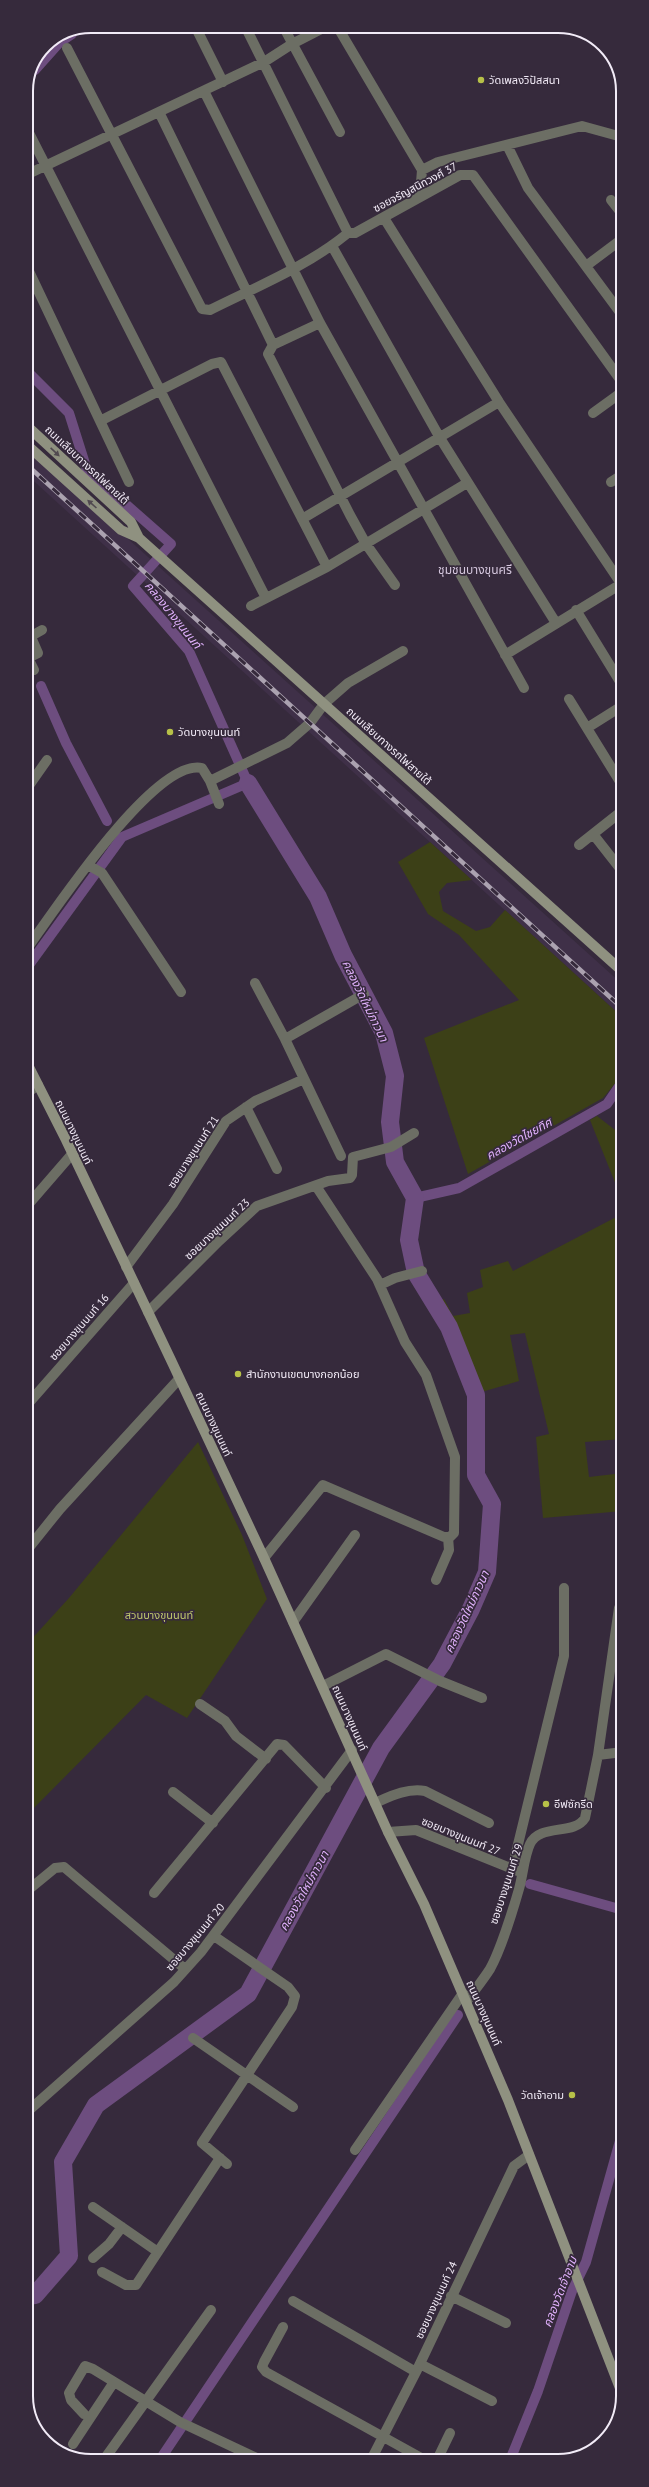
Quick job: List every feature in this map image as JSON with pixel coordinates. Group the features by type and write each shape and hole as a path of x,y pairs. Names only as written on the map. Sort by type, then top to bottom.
{"street":[{"path":"198,33 223,82"},
{"path":"249,33 348,234"},
{"path":"287,33 340,132"},
{"path":"33,172 264,62 292,44 313,33"},
{"path":"341,33 422,170 420,196"},
{"path":"67,48 112,135"},
{"path":"204,91 291,269 422,510 524,688"},
{"path":"159,112 273,345"},
{"path":"422,170 438,162 582,126 616,135"},
{"name":"ซอยจรัญสนิทวงศ์ 37","path":"112,135 202,309 210,310 247,292 332,246 348,234 355,233 384,218 420,196 460,175 468,174 476,177 526,250 616,374"},
{"path":"33,141 266,598"},
{"path":"507,145 528,188 616,307"},
{"path":"611,200 616,206"},
{"path":"384,218 499,402 616,575"},
{"path":"586,266 616,244"},
{"path":"332,246 440,438 556,623"},
{"path":"33,280 129,482"},
{"path":"320,323 273,345 268,351 269,358 366,544 395,585"},
{"path":"100,421 212,364 221,362 224,365 258,436 327,567"},
{"path":"593,413 616,396"},
{"path":"302,520 499,402"},
{"name":"ถนนเลียบทางรถไฟสายใต้","path":"33,431 131,522 139,538 616,966"},
{"path":"33,450 121,530 139,538"},
{"path":"611,482 616,479"},
{"path":"251,606 327,567 467,483"},
{"path":"505,655 576,610 616,587"},
{"path":"576,610 616,675"},
{"path":"33,635 42,630"},
{"path":"33,646 38,653 33,654"},
{"path":"210,781 287,743 310,723 324,704 348,683 403,651"},
{"path":"569,699 616,775"},
{"path":"587,728 616,710"},
{"path":"33,780 48,760"},
{"path":"33,940 101,847 155,788 173,776 198,767 203,769 210,781 217,799"},
{"path":"579,845 616,816"},
{"path":"592,834 616,864"},
{"path":"88,865 102,873 181,992"},
{"path":"255,983 285,1039 341,1156"},
{"path":"285,1039 363,994"},
{"name":"ถนนบางขุนนนท์","path":"33,1076 148,1312 264,1558 388,1832 424,1904 465,1997 529,2155 616,2378"},
{"name":"ซอยบางขุนนนท์ 21","path":"126,1267 173,1204 226,1121 246,1107 304,1079"},
{"path":"33,1088 38,1085"},
{"path":"246,1107 277,1169"},
{"name":"ซอยบางขุนนนท์ 23","path":"148,1312 219,1241 257,1206 328,1181 350,1178 352,1175 353,1157 391,1147 414,1133"},
{"path":"33,1199 72,1154"},
{"path":"316,1186 380,1285 406,1342 426,1375 455,1457 454,1533 448,1537"},
{"path":"380,1285 395,1278 422,1271"},
{"name":"ซอยบางขุนนนท์ 16","path":"33,1398 134,1283"},
{"path":"33,1543 60,1509 179,1379"},
{"path":"264,1558 323,1485 448,1537"},
{"path":"293,1622 355,1535"},
{"path":"436,1580 449,1550 448,1537"},
{"path":"512,1869 564,1656 564,1588"},
{"name":"ซอยบางขุนนนท์ 29","path":"355,2150 465,1997 490,1968 519,1891 530,1844 536,1837 581,1824 585,1818 598,1755 616,1629"},
{"path":"323,1686 386,1654 440,1681 482,1698"},
{"path":"200,1704 225,1721 236,1736 266,1759"},
{"path":"154,1893 277,1744 284,1745 326,1788"},
{"name":"ซอยบางขุนนนท์ 20","path":"33,2107 174,1982 185,1970 214,1936 326,1788 352,1751"},
{"path":"598,1755 616,1753"},
{"path":"375,1803 398,1793 416,1790 425,1791 489,1823"},
{"path":"174,1792 213,1823"},
{"name":"ซอยบางขุนนนท์ 27","path":"388,1832 416,1830 512,1869 523,1877"},
{"path":"33,1886 55,1868 64,1867 185,1970"},
{"path":"102,2272 126,2286 133,2287 224,2161 202,2143 292,2007 295,1996 288,1987 214,1936"},
{"path":"193,2038 293,2107"},
{"name":"ซอยบางขุนนนท์ 24","path":"374,2454 418,2368 514,2166 529,2155"},
{"path":"93,2207 158,2252"},
{"path":"93,2258 109,2244 122,2227"},
{"path":"451,2296 506,2323"},
{"path":"292,2301 418,2368 492,2401"},
{"path":"108,2454 211,2310"},
{"path":"283,2328 264,2362 264,2370 414,2454"},
{"path":"84,2414 71,2400 69,2393 85,2366 93,2369 180,2422 248,2454"},
{"path":"73,2444 114,2382"},
{"path":"440,2454 450,2433"}],"shaded area":[{"path":"33,453 616,979 616,1012 33,480"}],"green space":[{"path":"430,842 472,880 447,883 439,892 443,911 476,931 490,927 505,910 616,1012 616,1082 603,1098 468,1174 424,1038 519,1000 459,935 428,914 398,862"},
{"path":"597,1116 616,1131 616,1185 590,1120"},
{"path":"616,1217 616,1439 585,1442 589,1477 616,1474 616,1512 543,1518 536,1437 549,1434 525,1333 510,1335 519,1381 478,1393 431,1306 444,1299 453,1316 470,1313 467,1293 483,1287 480,1270 508,1261 513,1271"},
{"name":"สวนบางขุนนนท์","path":"198,1442 242,1535 267,1599 187,1718 146,1695 33,1809 33,1637 69,1598"}],"waterway":[{"path":"39,65 59,43"},
{"name":"คลองบางขุนนนท์","path":"33,377 69,413 87,470 171,544 133,586 189,651 248,783 122,837 33,959"},
{"path":"41,686 66,743 107,821"},
{"name":"คลองวัดใหม่ภาวนา","path":"33,2295 35,2295 69,2256 63,2162 96,2105 248,1994 381,1748 442,1664 471,1609 487,1572 492,1504 476,1475 476,1395 449,1327 416,1273 409,1240 415,1198 395,1162 390,1122 395,1076 384,1033 343,955 318,897 248,783"},
{"name":"คลองวัดไชยทิศ","path":"415,1198 459,1188 607,1104 616,1091"},
{"path":"530,1884 616,1908"},
{"path":"164,2454 458,2015"},
{"name":"คลองวัดเจ้าอาม","path":"512,2454 538,2391 572,2291 586,2262 616,2155"}],"railway":[{"path":"33,470 616,1003"}],"place":[{"name":"วัดเพลงวิปัสสนา","path":"481,80"},
{"name":"วัดบางขุนนนท์","path":"170,732"},
{"name":"สำนักงานเขตบางกอกน้อย","path":"238,1374"},
{"name":"อีฟซักรีด","path":"546,1804"},
{"name":"วัดเจ้าอาม","path":"572,2095"}],"district":[{"name":"ชุมชนบางขุนศรี","path":"475,570"}]}
